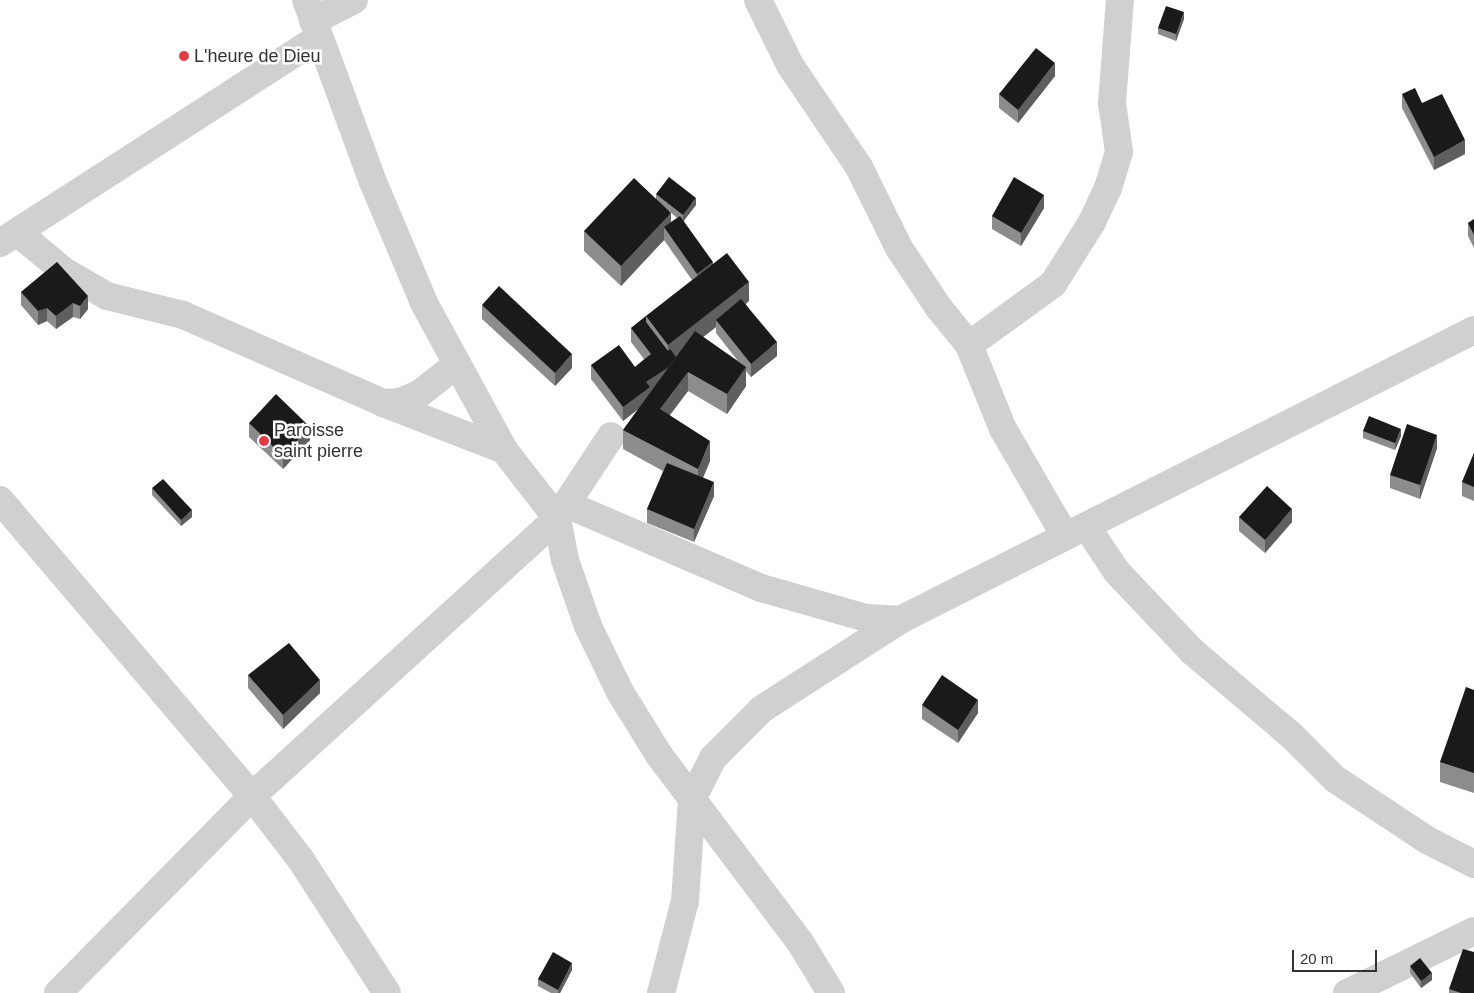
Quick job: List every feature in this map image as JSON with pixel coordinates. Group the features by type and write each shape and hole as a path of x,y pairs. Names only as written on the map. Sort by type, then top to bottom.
{"street":[{"path":"354,0 313,20 9,238 107,296 184,316 383,403 504,450"},
{"path":"758,0 790,65 859,167 899,248 939,308 969,345 1003,428 1076,531 1193,652 1291,735 1336,779 1427,840 1474,864"},
{"path":"969,345 1053,284 1108,188 1119,152 1112,103 1120,0"},
{"path":"313,20 372,182 424,303 455,366 504,450 561,511 761,588 866,618 900,620"},
{"path":"661,993 685,901 692,799 713,758 762,709 900,620 1474,330"},
{"path":"383,403 400,402 419,394 455,366"},
{"path":"58,993 252,796 561,511 611,436"},
{"path":"0,500 252,796 301,860 371,973 387,993"},
{"path":"561,511 565,560 578,598 616,684 659,755 800,942 832,993"},
{"path":"1346,993 1474,931"}],"building":[{"path":"1166,6 1184,12 1176,34 1158,28"},
{"path":"1036,48 1055,63 1018,110 999,94"},
{"path":"1415,88 1422,103 1442,94 1465,140 1434,157 1402,94"},
{"path":"669,177 696,198 683,215 656,194"},
{"path":"1014,177 1044,195 1021,233 992,216"},
{"path":"634,178 671,213 621,266 584,231"},
{"path":"680,216 713,262 697,274 664,227"},
{"path":"1474,219 1474,235 1468,223"},
{"path":"727,253 749,282 668,345 646,316"},
{"path":"57,262 88,296 80,306 73,303 56,316 47,308 38,311 21,292"},
{"path":"499,286 572,354 555,373 482,305"},
{"path":"741,299 777,342 751,364 716,320"},
{"path":"646,316 646,322 668,351 670,349 676,357 669,367 646,382 650,387 623,407 591,365 619,345 635,367 651,354 631,328"},
{"path":"695,331 746,367 727,394 688,372 660,409 710,441 698,469 623,430"},
{"path":"276,394 310,427 283,456 249,423"},
{"path":"1369,416 1401,429 1395,443 1363,431"},
{"path":"1407,424 1437,435 1420,485 1390,475"},
{"path":"1474,453 1474,487 1462,482"},
{"path":"667,463 714,482 694,529 647,509"},
{"path":"163,479 192,510 181,520 152,488"},
{"path":"1267,486 1292,509 1265,540 1239,517"},
{"path":"289,643 320,680 283,715 248,675"},
{"path":"942,675 978,700 958,730 922,705"},
{"path":"1466,687 1474,690 1474,773 1440,762"},
{"path":"1463,949 1474,952 1474,993 1461,993 1449,989"},
{"path":"553,952 572,963 558,990 538,979"},
{"path":"1420,958 1432,973 1421,981 1410,966"}],"place":[{"name":"L'heure de Dieu","path":"184,56"},
{"name":"Paroisse saint pierre","path":"264,441"}]}
